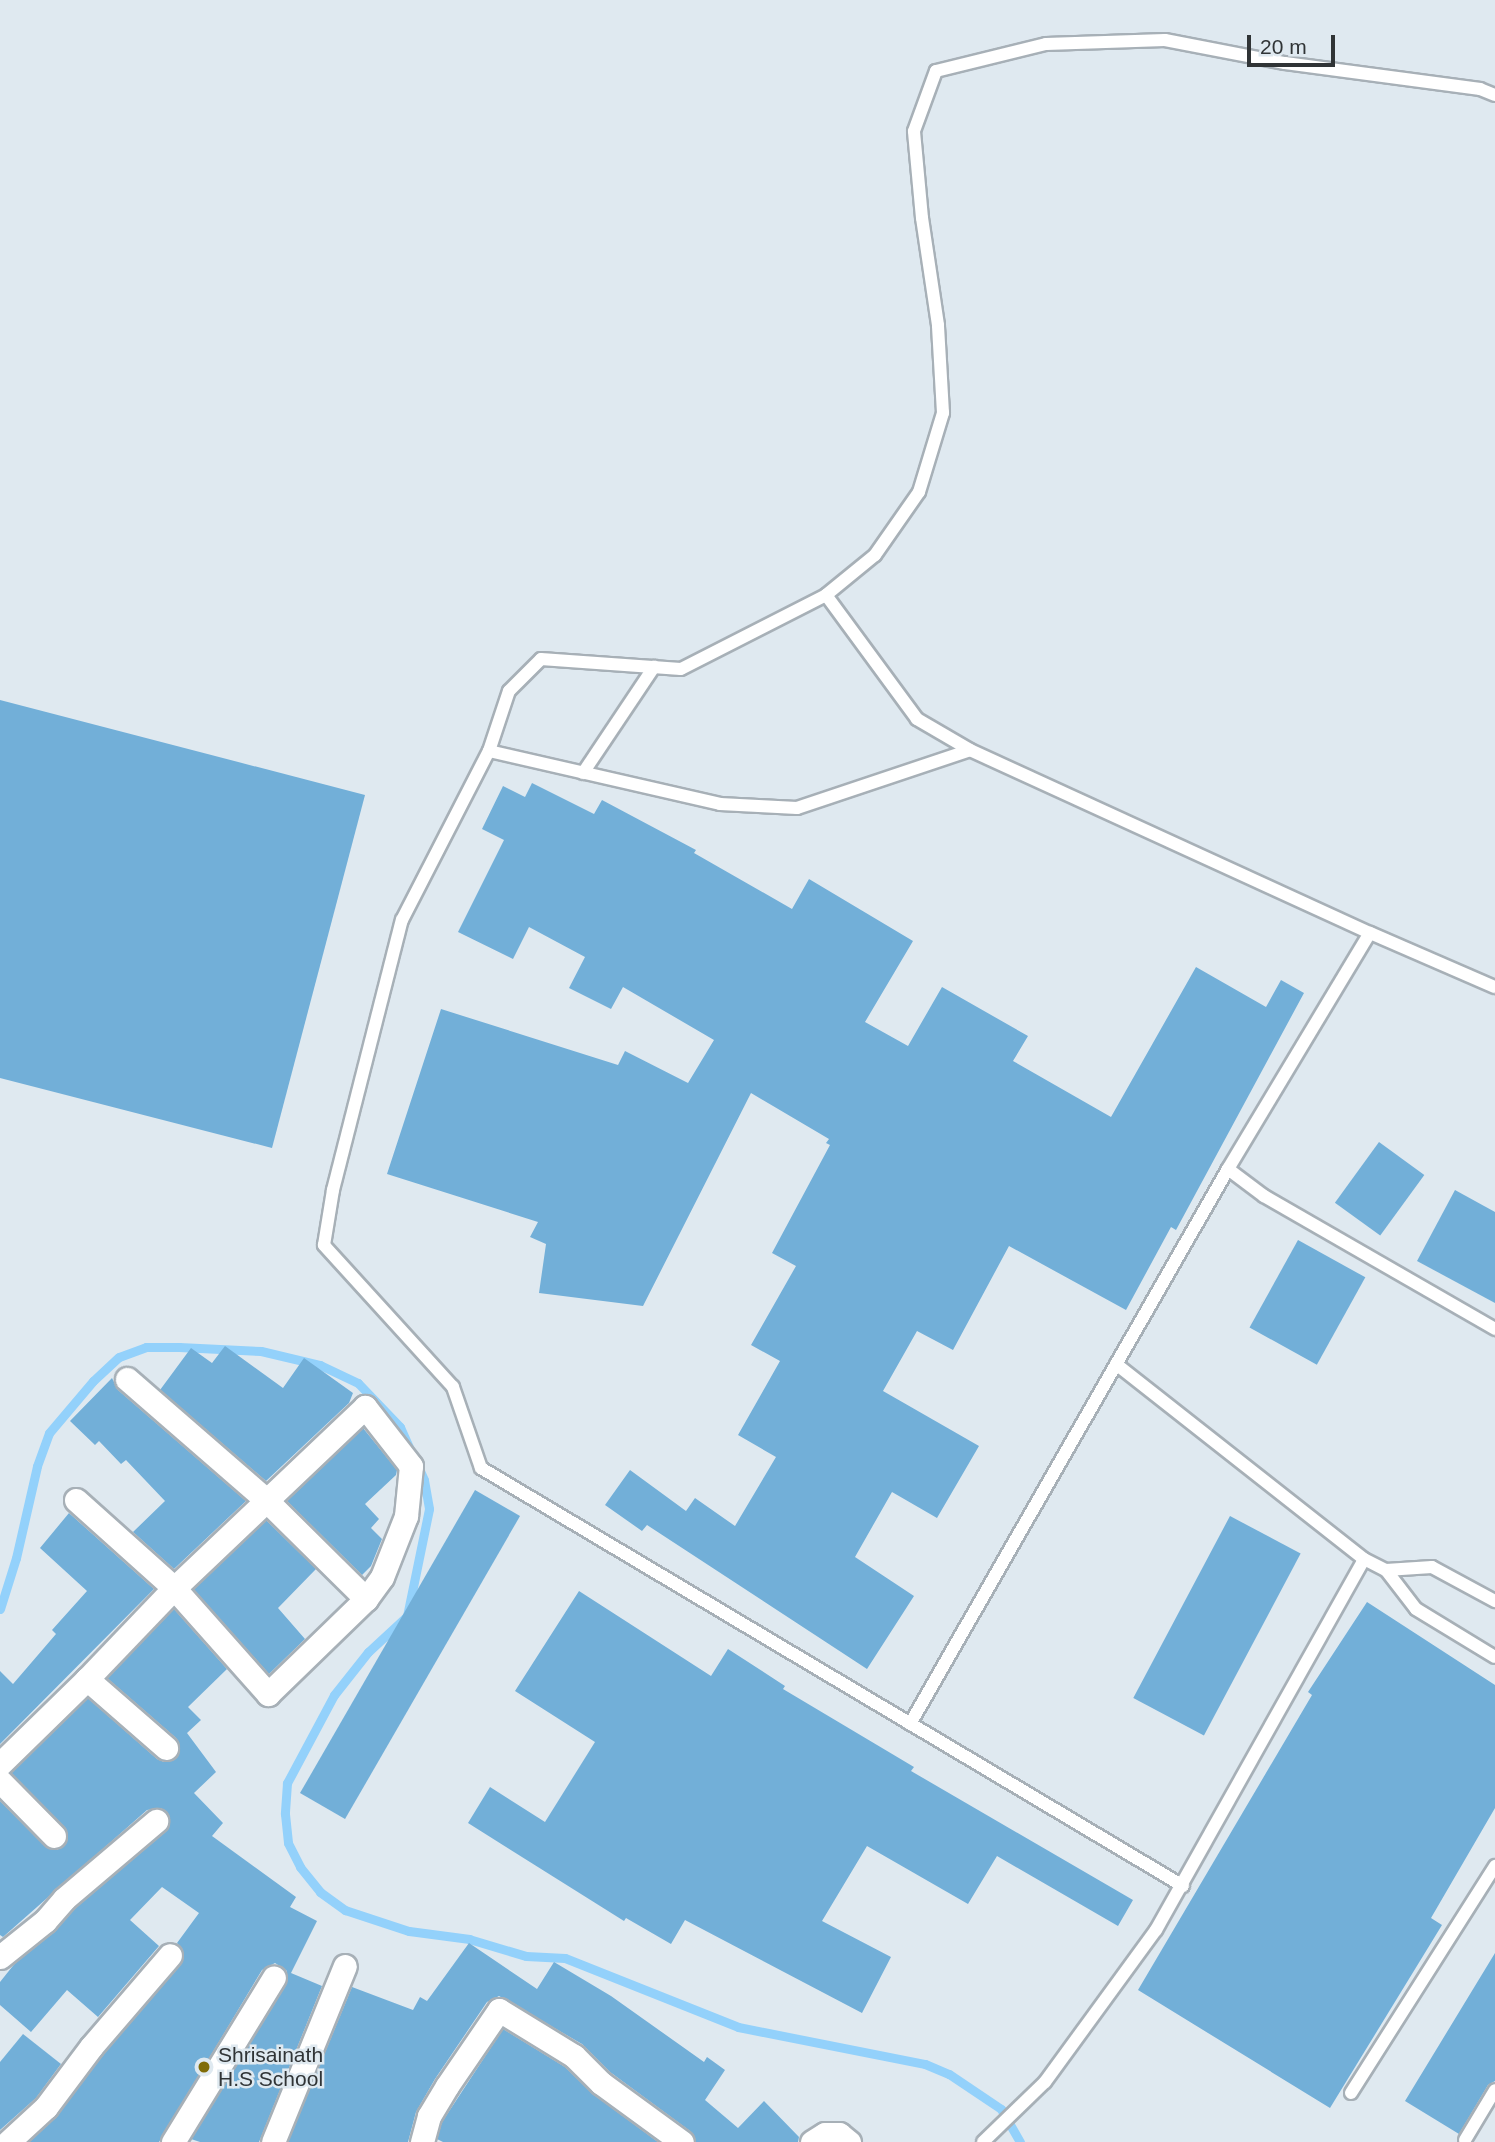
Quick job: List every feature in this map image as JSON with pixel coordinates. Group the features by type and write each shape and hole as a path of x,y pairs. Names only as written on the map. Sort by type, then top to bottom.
{"street":[{"path":"127,1378 266,1500 366,1599"},
{"path":"54,1836 1,1764 174,1588 365,1407 411,1466 407,1516 382,1577 366,1599 268,1694 174,1588 76,1500"},
{"path":"87,1679 166,1748"},
{"path":"0,1957 45,1921 64,1899 156,1821"},
{"path":"8,2142 46,2107 91,2047 170,1955"},
{"path":"273,2142 345,1966"},
{"path":"173,2142 274,1977"},
{"path":"422,2142 429,2116 499,2010 574,2056 601,2083 682,2142"},
{"path":"812,2142 825,2134 839,2134 849,2142"}],"lane":[{"path":"1183,1886 481,1468 453,1387 324,1245 332,1190 402,920 489,751 509,691 541,659 681,669 826,595 875,555 919,492 943,413 938,325 922,218 914,131 936,71 1046,44 1165,40 1285,63 1480,89 1495,95"},
{"path":"826,595 917,719 970,750 1370,933 1495,987"},
{"path":"583,773 653,667"},
{"path":"489,751 720,804 797,808 970,750"},
{"path":"910,1724 1228,1169 1370,933"},
{"path":"1228,1169 1264,1196 1495,1329"},
{"path":"1116,1364 1364,1559 1386,1570 1416,1609 1495,1657"},
{"path":"983,2142 1053,2071 1156,1930 1364,1559"},
{"path":"1386,1570 1432,1567 1495,1601"},
{"path":"1351,2093 1495,1866"},
{"path":"1465,2140 1495,2090"}],"building":[{"path":"0,700 365,795 272,1148 0,1078"},
{"path":"532,783 594,814 602,800 696,850 694,853 792,909 809,879 913,941 865,1022 908,1046 942,987 1028,1036 1013,1061 1111,1117 1196,967 1266,1007 1281,980 1304,993 1176,1230 1171,1227 1126,1310 1009,1246 953,1350 917,1331 883,1391 979,1446 937,1518 892,1492 855,1557 914,1596 867,1669 647,1525 642,1531 605,1505 630,1470 686,1511 695,1498 735,1526 776,1457 738,1435 780,1361 751,1345 796,1266 772,1253 830,1145 826,1143 829,1139 751,1093 643,1306 539,1293 546,1244 530,1237 538,1222 387,1174 441,1009 618,1065 625,1051 688,1083 714,1040 623,987 611,1009 569,988 585,957 529,927 513,959 458,932 504,840 482,829 503,786 525,797"},
{"path":"1379,1142 1424,1175 1380,1236 1335,1203"},
{"path":"1455,1190 1495,1212 1495,1303 1417,1261"},
{"path":"1298,1240 1365,1277 1317,1365 1250,1327"},
{"path":"225,1346 283,1388 304,1358 353,1393 349,1403 266,1481 160,1390 191,1348 212,1363"},
{"path":"112,1378 118,1390 246,1501 174,1569 133,1532 165,1501 126,1460 121,1464 99,1441 95,1445 70,1421"},
{"path":"363,1428 397,1470 396,1475 365,1504 379,1519 371,1528 382,1539 371,1566 362,1575 287,1501"},
{"path":"475,1490 520,1516 345,1819 300,1793"},
{"path":"69,1513 154,1589 0,1744 0,1671 13,1684 56,1634 52,1630 87,1591 40,1548"},
{"path":"1230,1516 1301,1554 1204,1735 1133,1698"},
{"path":"266,1520 316,1569 278,1608 305,1639 269,1674 193,1589"},
{"path":"579,1591 711,1676 728,1649 785,1686 783,1689 914,1767 911,1771 1133,1900 1118,1926 997,1856 968,1904 867,1846 822,1921 891,1957 862,2013 685,1920 671,1944 626,1918 624,1921 468,1823 490,1787 545,1822 595,1742 515,1691"},
{"path":"1367,1602 1495,1685 1495,1808 1431,1918 1442,1925 1330,2108 1138,1990 1312,1695 1308,1692"},
{"path":"174,1609 227,1669 188,1707 201,1720 187,1733 216,1772 194,1793 223,1823 212,1836 296,1897 290,1907 317,1921 291,1973 322,1986 259,2142 200,2142 191,2139 286,1984 287,1971 275,1963 262,1970 159,2142 29,2142 57,2116 102,2056 181,1964 183,1951 177,1943 199,1913 162,1887 130,1920 159,1946 98,2017 67,1990 31,2032 0,2005 0,1982 16,1962 54,1932 74,1909 165,1832 170,1819 161,1808 147,1810 3,1937 0,1935 0,1801 45,1846 57,1850 64,1845 68,1839 64,1827 11,1773 88,1698 157,1759 164,1762 176,1758 180,1750 176,1738 107,1678"},
{"path":"469,1943 537,1989 554,1962 611,1996 704,2062 707,2057 725,2070 705,2100 738,2128 764,2101 799,2137 798,2142 696,2142 690,2131 610,2072 582,2044 499,1996 487,2002 435,2079 416,2112 408,2142 288,2142 352,1987 413,2010 420,1997 427,2001"},
{"path":"1495,1953 1495,2081 1488,2085 1459,2134 1405,2101"},
{"path":"503,2029 565,2067 593,2094 658,2142 443,2142 437,2139 442,2122"},
{"path":"23,2034 61,2064 36,2098 0,2130 0,2062"}],"waterway":[{"path":"0,1609 16,1558 37,1466 49,1433 93,1381 119,1357 146,1347 179,1347 261,1351 320,1365 358,1383 400,1427 411,1452"},
{"path":"417,1464 424,1480 429,1509 407,1616 368,1652 334,1695 287,1783 285,1814 288,1843 300,1867 320,1892 345,1910 409,1931 469,1939 526,1956 565,1958 738,2027 925,2064 949,2074 1001,2109 1020,2142"}],"place":[{"name":"Shrisainath H.S School","path":"204,2067"}]}
